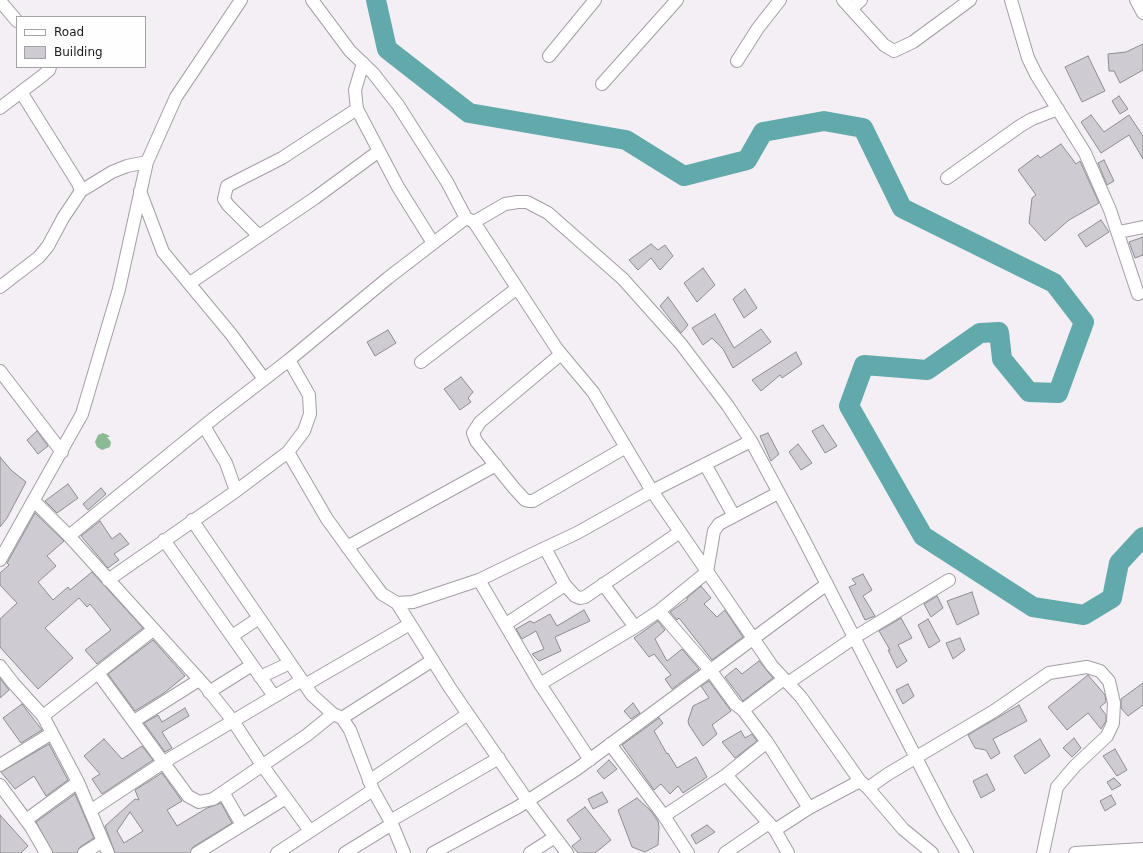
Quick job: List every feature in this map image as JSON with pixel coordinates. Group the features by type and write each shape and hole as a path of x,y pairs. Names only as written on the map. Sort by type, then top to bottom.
{"street":[{"path":"0,560 82,414 119,289 147,162 176,97 240,0"},
{"path":"312,0 350,51 373,72 398,105 470,220 561,354 593,392 652,491 772,666 801,697 864,784 903,829 932,853"},
{"path":"549,56 595,0"},
{"path":"602,84 677,0"},
{"path":"737,61 758,28 780,0"},
{"path":"861,0 847,4 884,45 894,51 912,42 970,0"},
{"path":"1011,0 1028,58 1037,76 1085,153 1119,232 1138,294"},
{"path":"1136,0 1143,13"},
{"path":"0,1 16,20"},
{"path":"363,63 355,90 357,109 398,187 433,243"},
{"path":"0,108 46,73 49,68"},
{"path":"21,92 78,183 81,191"},
{"path":"258,235 228,205 224,199 227,186 282,158 357,109"},
{"path":"947,178 1020,126 1032,119 1058,109"},
{"path":"190,283 258,235 315,198 379,151"},
{"path":"0,287 38,257 48,246 63,218 81,191 112,172 127,166 147,162"},
{"path":"140,191 156,238 163,252 231,334 264,379"},
{"path":"69,536 433,243 470,220 505,204 527,202 548,213 623,279 681,344 728,406 751,441 828,584 916,758 967,853"},
{"path":"1119,232 1143,227"},
{"path":"421,362 516,289"},
{"path":"561,354 480,422 473,434 476,441 525,500 533,501 626,447"},
{"path":"108,580 192,520 236,491 288,452 304,431 310,414 309,395 289,360"},
{"path":"0,371 62,452"},
{"path":"204,426 226,463 236,491"},
{"path":"397,603 413,602 479,580 577,533 652,491 751,441"},
{"path":"288,452 327,519 382,594 397,603 468,714 527,800 567,853"},
{"path":"705,464 734,516"},
{"path":"347,547 496,465"},
{"path":"540,684 659,611 708,572 716,527 778,493"},
{"path":"34,501 69,536 199,680 233,721 262,765 310,831"},
{"path":"192,520 312,696 337,716 350,730 371,785 391,823 404,853"},
{"path":"545,548 565,585 575,596 580,598 585,597 680,532"},
{"path":"164,540 274,696"},
{"path":"479,580 540,684 590,760"},
{"path":"743,710 855,637 949,580"},
{"path":"603,584 635,627"},
{"path":"439,851 527,800 590,760 828,584"},
{"path":"506,624 565,585"},
{"path":"659,611 711,671 735,704 743,710 767,742 809,808"},
{"path":"232,636 259,618"},
{"path":"90,811 164,762 274,696 410,624"},
{"path":"43,716 153,630"},
{"path":"98,673 188,796 199,802 206,801 223,792 337,716 433,660"},
{"path":"260,677 290,663"},
{"path":"209,692 252,665"},
{"path":"0,666 13,684 43,716 78,782 108,853"},
{"path":"725,853 772,826 864,784 916,758 994,711 1049,673 1088,667 1100,671 1109,681 1114,703 1113,723 1107,736 1075,766 1057,787 1043,853"},
{"path":"134,721 199,680"},
{"path":"276,853 310,831 468,714"},
{"path":"0,765 52,733"},
{"path":"664,816 726,775 767,742"},
{"path":"610,744 664,816 688,853"},
{"path":"345,853 391,823 499,758"},
{"path":"726,775 772,826 788,853"},
{"path":"26,820 78,782"},
{"path":"0,785 26,820 46,853"},
{"path":"223,792 242,825"},
{"path":"197,853 286,798"},
{"path":"530,853 555,837"},
{"path":"84,853 103,841"},
{"path":"1075,853 1143,850"}],"green space":[{"path":"103,433 110,437 107,437 111,442 110,447 102,450 97,447 95,442 98,435"}],"building":[{"path":"1143,44 1143,70 1120,83 1114,71 1109,71 1108,54 1126,52"},
{"path":"1088,56 1105,91 1082,102 1065,67"},
{"path":"1119,96 1128,109 1120,114 1112,101"},
{"path":"1091,115 1104,132 1129,115 1143,136 1143,159 1129,135 1101,153 1081,122"},
{"path":"1061,144 1076,164 1080,161 1099,203 1069,220 1045,241 1029,223 1032,198 1036,195 1018,170 1038,155 1040,158"},
{"path":"1104,160 1114,181 1107,185 1098,163"},
{"path":"1101,220 1109,232 1086,247 1078,235"},
{"path":"1143,237 1143,255 1135,258 1129,242"},
{"path":"651,244 658,250 665,245 673,256 660,270 651,258 638,270 629,260"},
{"path":"703,268 715,285 697,302 684,283"},
{"path":"745,289 757,308 744,318 733,299"},
{"path":"668,297 688,325 681,333 660,306"},
{"path":"715,314 734,348 761,329 771,342 733,368 723,349 712,338 703,345 692,328"},
{"path":"388,330 396,343 375,356 367,342"},
{"path":"796,352 802,364 782,378 780,375 761,391 752,380"},
{"path":"461,377 473,392 468,398 471,402 460,410 444,389"},
{"path":"823,425 837,446 825,453 812,431"},
{"path":"37,431 48,446 38,454 27,440"},
{"path":"768,433 779,454 771,461 760,436"},
{"path":"798,444 812,463 801,470 789,452"},
{"path":"0,457 11,470 26,482 7,518 0,527"},
{"path":"68,484 78,498 57,513 45,501"},
{"path":"101,488 106,494 88,510 83,504"},
{"path":"35,513 64,541 47,556 56,566 38,582 53,600 68,587 70,590 92,572 143,628 97,664 85,650 111,630 90,604 87,607 79,598 45,628 73,658 38,689 0,647 0,619 17,603 0,585 0,573 9,565 7,563"},
{"path":"100,521 112,539 120,533 129,544 114,554 119,560 108,568 81,536"},
{"path":"863,574 872,590 863,596 875,616 865,620 849,587 856,584 852,579"},
{"path":"701,586 711,598 704,604 717,617 725,610 743,637 712,660 679,618 677,620 670,612 687,600 687,598"},
{"path":"972,592 979,614 957,625 947,601"},
{"path":"937,596 943,608 931,617 924,604"},
{"path":"584,610 590,621 555,637 561,651 539,661 532,654 544,649 536,631 522,639 516,629 530,621 534,623 550,614 557,626"},
{"path":"901,618 912,638 898,645 907,661 897,668 888,650 890,650 879,631"},
{"path":"928,619 940,641 929,648 918,625"},
{"path":"658,621 665,630 655,639 667,661 682,649 699,669 672,689 665,679 671,675 654,654 649,657 634,638"},
{"path":"960,638 965,650 953,659 946,643"},
{"path":"153,640 185,676 164,693 135,711 108,674"},
{"path":"759,661 773,678 743,701 725,677 736,668 742,674"},
{"path":"1088,675 1105,695 1106,702 1100,707 1106,715 1106,721 1101,729 1088,713 1067,730 1048,707"},
{"path":"0,678 9,690 0,698"},
{"path":"709,681 731,711 712,725 717,734 703,746 689,725 688,721 693,706 709,698 701,686"},
{"path":"1143,683 1143,705 1128,716 1121,708 1121,699"},
{"path":"908,684 914,696 903,704 896,690"},
{"path":"633,703 640,713 631,719 624,711"},
{"path":"22,704 42,730 21,743 3,718"},
{"path":"1019,705 1027,721 993,739 1000,753 991,759 986,750 975,748 968,735"},
{"path":"185,708 189,716 162,732 172,748 165,752 144,723 158,715 162,722"},
{"path":"659,718 663,723 654,731 677,768 696,757 707,777 683,793 678,786 670,794 661,784 654,790 622,745"},
{"path":"741,731 745,738 752,734 757,741 735,758 722,742"},
{"path":"1074,738 1081,748 1072,757 1063,748"},
{"path":"104,739 122,759 142,746 153,760 102,794 92,779 100,774 84,756"},
{"path":"1040,739 1050,756 1025,774 1014,756"},
{"path":"49,744 68,780 46,796 34,776 15,789 1,772"},
{"path":"1115,749 1127,770 1117,776 1103,756"},
{"path":"609,760 617,769 604,779 597,771"},
{"path":"162,773 182,801 167,810 177,826 207,808 221,803 232,823 193,847 190,853 115,853 105,826 135,799 139,800 135,790","holes":["130,812 143,831 124,843 117,831"]},
{"path":"987,774 995,790 981,798 973,781"},
{"path":"1114,778 1121,785 1112,790 1107,782"},
{"path":"602,792 608,802 593,809 588,799"},
{"path":"75,794 94,838 80,847 77,853 53,853 36,822"},
{"path":"1111,795 1116,804 1105,811 1100,801"},
{"path":"637,798 651,811 658,821 659,827 658,845 645,852 632,847 618,810"},
{"path":"585,807 611,840 595,853 578,853 572,846 581,839 567,820"},
{"path":"0,815 28,846 21,853 0,853"},
{"path":"707,825 715,832 696,844 691,835"}],"waterway":[{"path":"376,0 387,49 469,113 626,140 684,176 747,160 763,132 824,121 863,128 902,208 1054,283 1084,322 1058,393 1029,392 1002,359 999,332 980,333 927,370 864,365 849,406 923,536 1033,607 1084,615 1112,598 1119,563 1143,537"}]}
